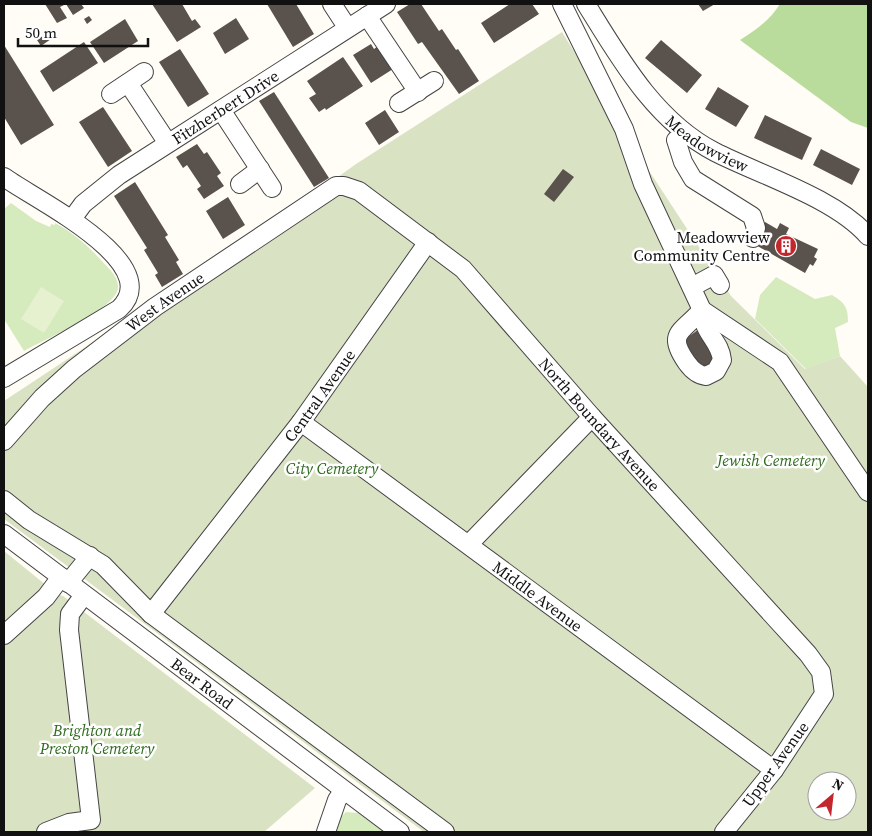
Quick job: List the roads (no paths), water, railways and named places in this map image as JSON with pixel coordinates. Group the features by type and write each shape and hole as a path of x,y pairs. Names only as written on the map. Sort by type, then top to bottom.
{"street":[{"path":"332,4 347,27"},
{"name":"Fitzherbert Drive","path":"72,219 84,204 105,184 167,142 221,110 347,27 386,4"},
{"path":"562,4 626,133 643,184 702,310 780,362 868,492"},
{"name":"Meadowview","path":"586,4 618,56 641,86 681,128 714,151 826,205 868,236"},
{"path":"367,16 418,92"},
{"path":"111,94 144,72"},
{"path":"399,103 434,81"},
{"path":"128,82 167,142"},
{"path":"221,110 272,188"},
{"path":"676,140 683,162 693,179 752,216 756,228 753,238"},
{"path":"240,184 260,169"},
{"path":"4,177 93,234 120,263 128,281 127,300 118,309 4,378"},
{"name":"West Avenue","path":"4,441 57,382 155,307 303,207 336,186 344,186"},
{"name":"North Boundary Avenue","path":"344,186 359,191 463,269 592,418 808,654 821,672 824,694"},
{"name":"Central Avenue","path":"151,614 301,422 428,242"},
{"path":"692,287 714,275 720,285"},
{"path":"468,544 592,418"},
{"name":"Middle Avenue","path":"301,422 774,770"},
{"path":"4,500 29,520 103,565 151,614 445,832"},
{"name":"Bear Road","path":"4,534 343,791 400,832"},
{"path":"4,634 90,556"},
{"path":"46,832 70,824 91,820 69,638 70,614 84,595"},
{"name":"Upper Avenue","path":"724,832 774,770 824,694"},
{"path":"326,832 337,800 343,791"}],"place":[{"name":"Meadowview Community Centre","path":"786,246"}],"park label":[{"name":"Jewish Cemetery","path":"771,460"},
{"name":"City Cemetery","path":"332,468"},
{"name":"Brighton and Preston Cemetery","path":"97,739"}]}
